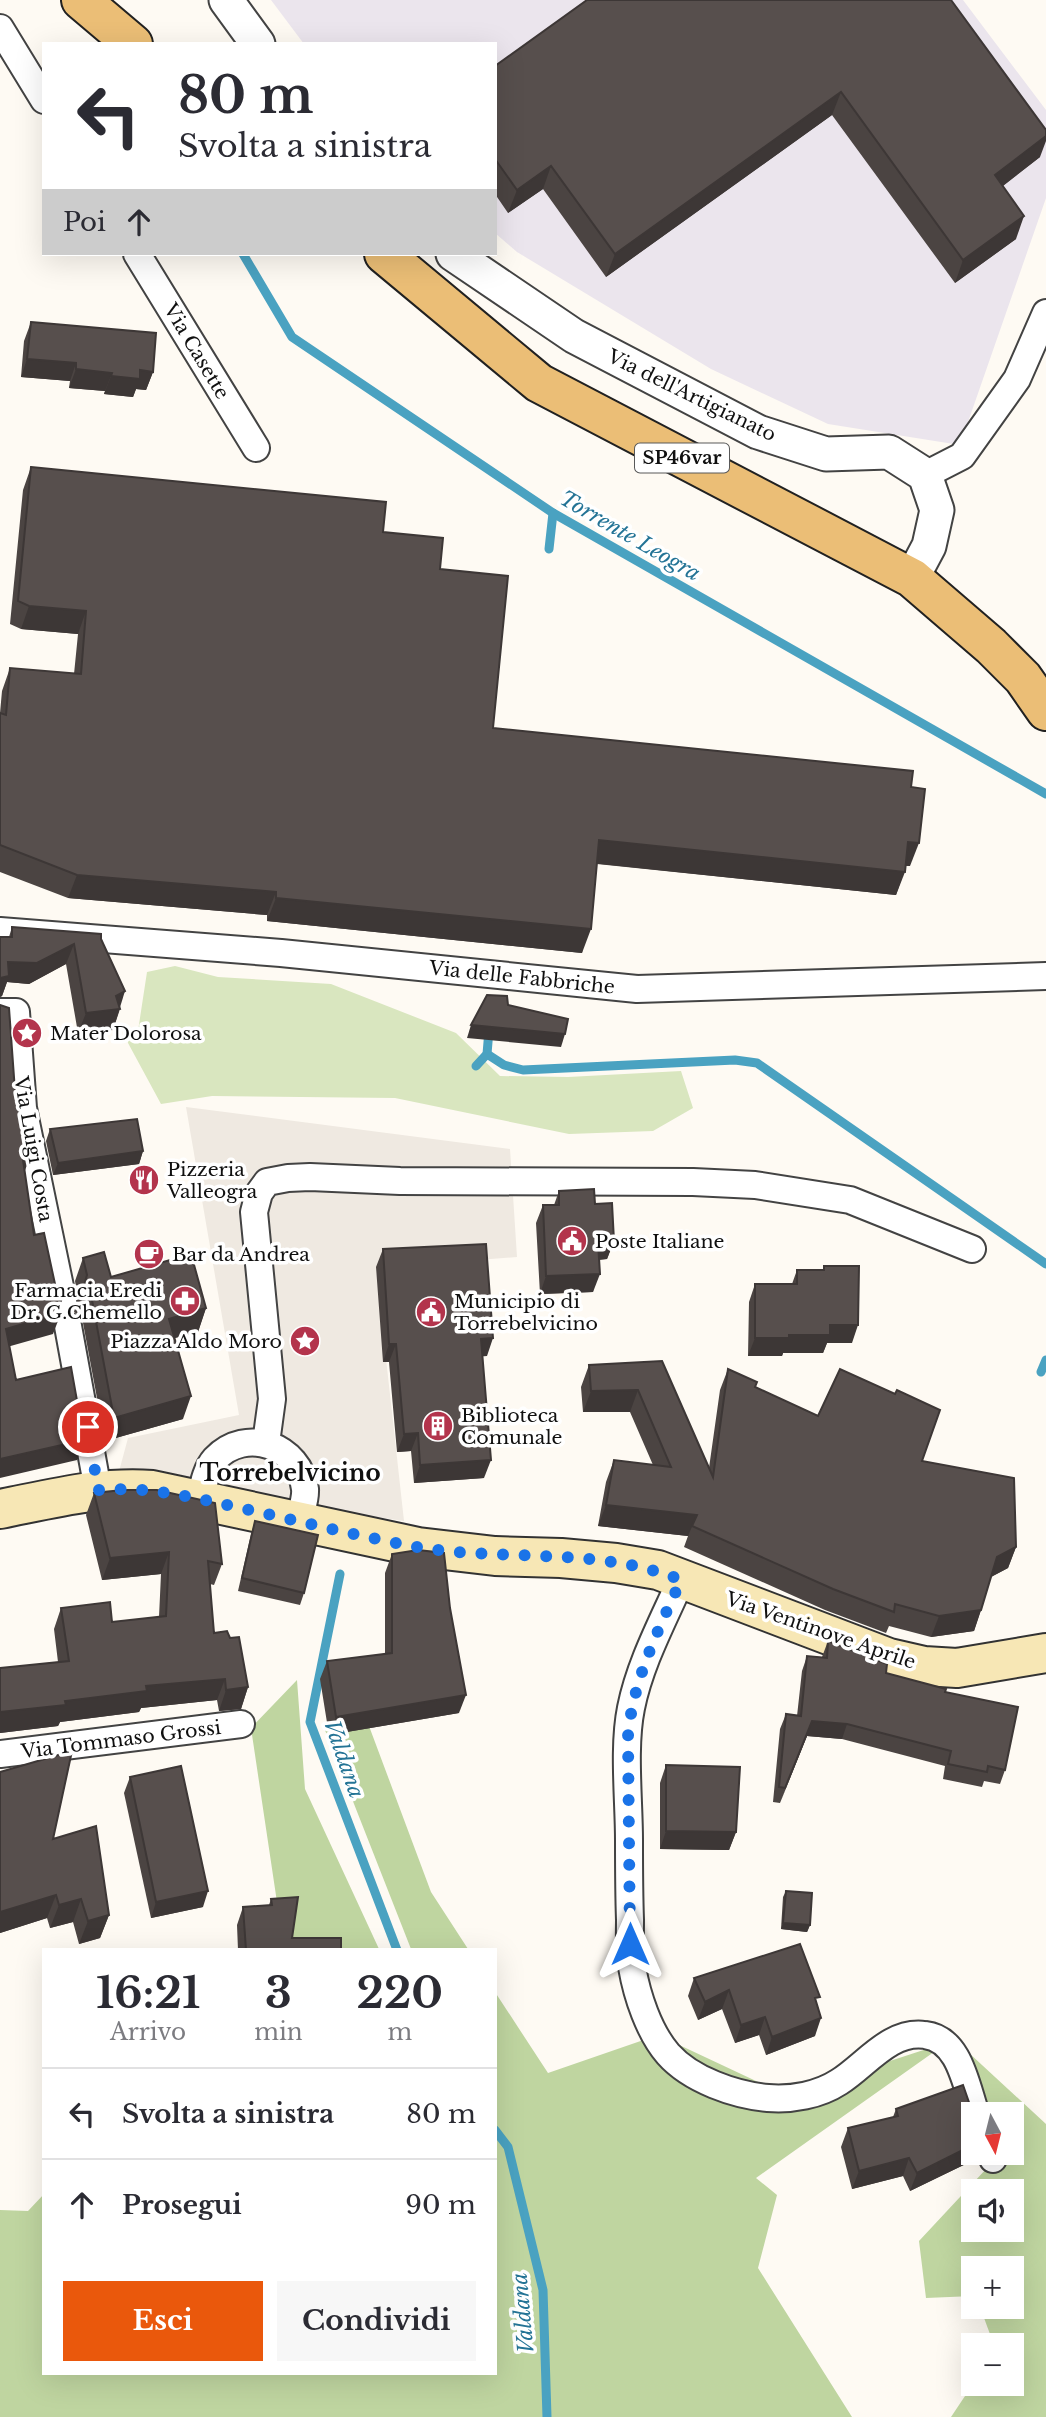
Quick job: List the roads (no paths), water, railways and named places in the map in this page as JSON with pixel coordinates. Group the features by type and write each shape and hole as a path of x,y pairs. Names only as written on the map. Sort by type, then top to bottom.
{"main road":[{"path":"81,0 131,42"},
{"name":"SP46var","path":"386,256 539,383 912,578 991,646 1023,678 1046,710"},
{"name":"Via Ventinove Aprile","path":"0,1509 98,1490 152,1490 418,1547 495,1556 616,1563 658,1570 889,1658 924,1666 957,1668 1046,1653"}],"street":[{"path":"226,0 257,42"},
{"path":"0,29 42,97"},
{"name":"Via Casette","path":"138,256 256,448"},
{"name":"Via dell'Artigianato","path":"456,256 574,336 758,432 826,454 889,452 925,475"},
{"path":"912,578 929,546 937,510 925,475 962,456 1017,379 1046,313"},
{"name":"Via delle Fabbriche","path":"0,931 281,953 637,989 1046,976"},
{"name":"Via Luigi Costa","path":"0,1012 16,1012 23,1108 66,1313 98,1490"},
{"path":"266,1443 272,1399 254,1212 259,1193 267,1182 310,1177 400,1181 693,1182 755,1185 850,1200 972,1249"},
{"path":"200,1499 205,1478 215,1459 235,1446 266,1443 282,1450 298,1467 305,1489 299,1521"},
{"path":"681,1580 635,1690 628,1736 632,1967 643,2006 659,2041 683,2068 701,2078 743,2094 785,2099 822,2091 838,2083 894,2039 908,2035 925,2035 939,2039 949,2046 971,2102"},
{"name":"Via Tommaso Grossi","path":"0,1754 241,1724"}],"waterway":[{"name":"Torrente Leogra","path":"244,256 292,337 553,513 1046,794"},
{"name":"Valdana","path":"549,549 553,513"},
{"name":"Valdana","path":"476,1066 487,1054 489,1030"},
{"path":"487,1054 504,1065 523,1070 735,1060 757,1063 1046,1264"},
{"path":"1041,1372 1046,1360"},
{"name":"Valdana","path":"340,1574 310,1722 396,1948"},
{"name":"Valdana","path":"497,2133 508,2147 543,2290 547,2417"}],"place":[{"name":"Mater Dolorosa","path":"27,1033"},
{"name":"Pizzeria Valleogra","path":"144,1180"},
{"name":"Poste Italiane","path":"572,1241"},
{"name":"Bar da Andrea","path":"149,1254"},
{"name":"Farmacia Eredi Dr. G.Chemello","path":"185,1301"},
{"name":"Municipio di Torrebelvicino","path":"431,1312"},
{"name":"Piazza Aldo Moro","path":"305,1341"},
{"name":"Biblioteca Comunale","path":"438,1426"}],"district":[{"name":"Torrebelvicino","path":"290,1473"}]}
